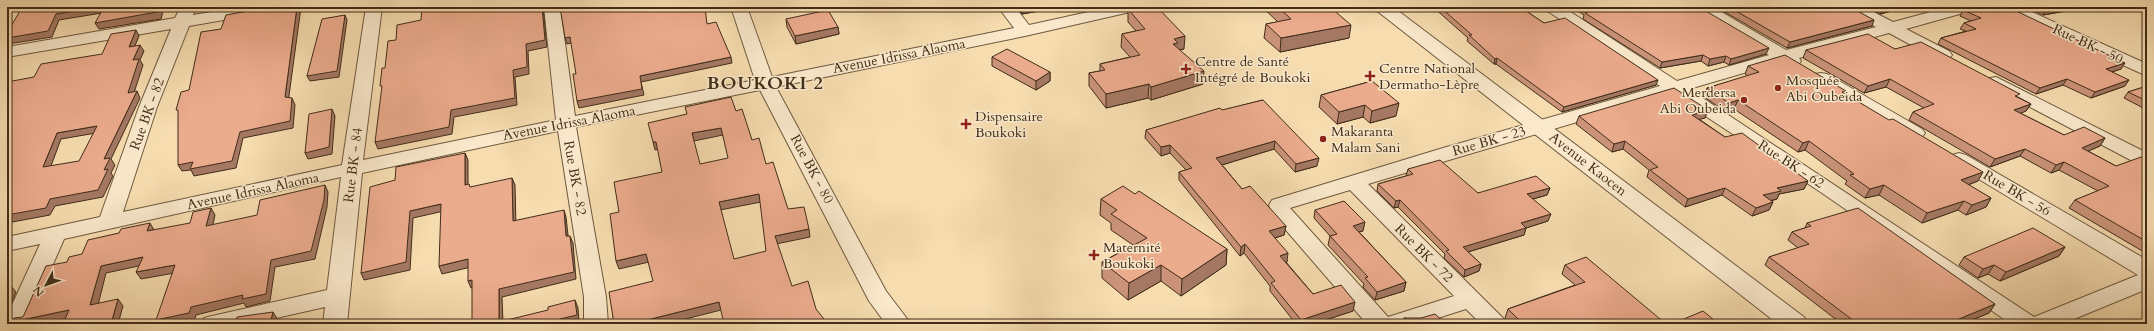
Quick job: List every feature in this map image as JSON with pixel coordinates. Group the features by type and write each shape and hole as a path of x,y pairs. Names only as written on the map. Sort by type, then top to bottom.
{"street":[{"path":"7,52 185,14 271,7"},
{"name":"Rue BK - 84","path":"335,324 352,168 374,7"},
{"name":"Rue BK - 82","path":"552,7 566,124 595,297 596,324"},
{"name":"Rue BK - 80","path":"739,7 765,83 877,295 899,324"},
{"path":"1006,7 1025,31"},
{"name":"Avenue Idrissa Alaoma","path":"7,244 352,168 1025,31 1133,7"},
{"name":"Avenue Kaocen","path":"1381,7 1540,127 1795,324"},
{"name":"Rue BK - 62","path":"1552,7 1676,88 2028,324"},
{"name":"Rue BK - 56","path":"1701,7 2147,270"},
{"path":"1851,7 1958,63"},
{"name":"Rue BK - 23","path":"1380,324 1279,209 1279,205 1284,202 1353,181 1785,56 1968,7"},
{"name":"Rue BK - 50","path":"2008,7 2147,71"},
{"name":"Rue BK - 82","path":"109,222 148,107 185,14"},
{"path":"1979,73 2147,161"},
{"name":"Rue BK - 72","path":"1353,181 1495,324"},
{"path":"15,324 55,234"},
{"path":"2039,324 2147,280"},
{"path":"212,324 337,296"},
{"path":"1393,324 1470,300"}],"building":[{"path":"44,7 99,7 56,14 48,31 7,38 7,33 20,11"},
{"path":"104,7 159,7 157,12 95,23"},
{"path":"270,7 297,7 285,97 292,98 290,121 240,132 232,161 190,169 193,162 178,165 178,110 176,110 181,92 189,90 201,32 221,29 226,15"},
{"path":"422,7 542,7 545,40 526,44 527,67 513,70 515,98 451,110 449,127 375,142 382,86 380,86 382,68 385,68 388,41 396,40 397,25 421,20"},
{"path":"560,7 705,7 707,24 716,22 731,57 640,76 642,89 577,101 573,74 576,74 570,37 565,38"},
{"path":"1139,7 1157,7 1185,36 1174,39 1178,43 1173,44 1204,71 1151,87 1149,84 1106,94 1089,73 1105,70 1100,64 1140,55 1122,34 1145,29 1128,9"},
{"path":"1278,7 1330,7 1351,25 1281,38 1266,24 1291,19"},
{"path":"1440,7 1520,7 1544,23 1565,18 1658,80 1564,107 1497,58 1495,59 1469,35 1472,35"},
{"path":"1583,7 1699,7 1769,48 1731,59 1726,56 1710,59 1703,55 1662,62 1585,13 1590,11"},
{"path":"1729,7 1850,7 1874,20 1790,42"},
{"path":"1972,7 2008,7 2125,63 2106,69 2129,80 2095,92 2067,79 2040,88 1941,38 1976,29 1964,23 1981,18 1963,10"},
{"path":"2036,7 2068,7 2045,11"},
{"path":"828,10 838,27 795,36 786,19"},
{"path":"345,15 337,71 307,76 322,19"},
{"path":"136,30 129,47 140,45 133,60 139,59 128,93 137,91 104,159 110,158 104,170 108,169 98,190 50,199 46,208 7,215 7,82 34,77 41,64 102,54 111,34","holes":["97,126 79,161 43,167 57,133"]},
{"path":"1868,34 1895,49 1921,42 2020,94 2015,96 2031,104 2014,110 2064,135 2084,127 2105,138 2082,148 2116,166 2141,157 2147,159 2147,242 2075,200 2109,186 2064,162 2056,165 2025,149 1995,159 1913,112 1934,104 1890,79 1868,86 1806,50"},
{"path":"1007,49 1050,72 1036,81 992,57"},
{"path":"1785,55 1846,91 1842,92 1889,120 1893,119 1983,172 1961,180 1991,198 1972,205 1964,201 1927,213 1884,185 1870,189 1850,175 1854,174 1809,141 1803,143 1738,100 1729,103 1707,88 1759,72 1748,66"},
{"path":"1372,81 1399,103 1372,111 1365,105 1339,112 1321,95"},
{"path":"2147,86 2147,101 2128,92"},
{"path":"1674,88 1708,110 1692,115 1725,137 1742,133 1808,181 1777,188 1781,191 1763,195 1773,202 1756,208 1725,188 1688,199 1650,170 1658,167 1625,141 1614,144 1579,116"},
{"path":"731,97 736,111 742,109 752,140 759,138 766,164 773,162 788,209 804,207 809,229 775,236 792,286 808,281 816,309 828,324 724,324 719,302 639,322 640,324 614,324 609,292 653,281 646,254 616,261 610,214 619,212 614,182 662,172 656,142 653,142 648,123 687,114 685,107","holes":["721,128 728,158 700,164 692,133","759,194 766,251 734,259 719,202"]},
{"path":"1263,100 1319,158 1296,164 1275,141 1216,158 1242,189 1250,186 1286,226 1269,231 1288,253 1280,256 1313,294 1341,285 1355,302 1301,320 1271,283 1275,281 1245,244 1241,247 1179,172 1192,168 1170,145 1161,147 1146,130 1220,108 1222,110"},
{"path":"332,109 329,147 305,153 309,114"},
{"path":"465,153 465,185 469,184 470,187 512,178 513,221 564,210 566,236 570,236 574,272 499,289 499,322 548,310 548,307 575,300 577,315 560,319 560,324 472,324 472,280 468,281 468,259 439,266 441,204 410,211 406,262 361,273 370,187 395,180 396,167"},
{"path":"1440,160 1478,193 1536,176 1550,188 1527,194 1551,214 1521,223 1526,228 1463,247 1481,264 1465,270 1446,251 1449,250 1400,200 1396,201 1378,184 1413,174 1408,169"},
{"path":"325,185 324,200 311,251 271,260 266,294 242,299 243,295 191,307 189,313 156,320 175,265 136,272 143,257 101,266 90,305 118,299 111,324 63,324 69,310 12,322 14,318 23,317 46,266 67,262 69,257 82,254 88,240 119,233 121,229 150,223 147,231 190,223 193,212 211,208 206,226 257,215 260,200"},
{"path":"1123,186 1135,194 1139,191 1227,249 1182,279 1161,265 1129,283 1102,262 1147,238 1111,214 1117,210 1101,199"},
{"path":"1344,201 1365,222 1353,226 1406,282 1377,292 1365,278 1368,277 1330,236 1337,234 1315,210"},
{"path":"1858,208 1995,304 1947,324 1858,324 1769,257 1809,244 1792,232 1811,226 1807,223"},
{"path":"2033,228 2065,247 2006,272 1994,265 1983,269 1964,257"},
{"path":"1586,257 1666,324 1557,324 1554,321 1547,324 1523,324 1508,309 1585,282 1565,265"},
{"path":"10,285 7,293 7,286"},
{"path":"1703,311 1719,324 1672,324"},
{"path":"273,312 270,324 236,324 237,317"},
{"path":"1435,314 1446,324 1410,324 1404,318 1421,318"},
{"path":"1734,319 1740,324 1723,324"}],"place":[{"name":"Centre de Santé Intégré de Boukoki","path":"1186,69"},
{"name":"Centre National Dermatho-Lèpre","path":"1370,76"},
{"name":"Mosquée Abi Oubeida","path":"1778,88"},
{"name":"Merdersa Abi Oubeida","path":"1744,100"},
{"name":"Dispensaire Boukoki","path":"966,124"},
{"name":"Makaranta Malam Sani","path":"1323,139"},
{"name":"Maternité Boukoki","path":"1094,255"}],"district":[{"name":"BOUKOKI 2","path":"765,83"}]}
